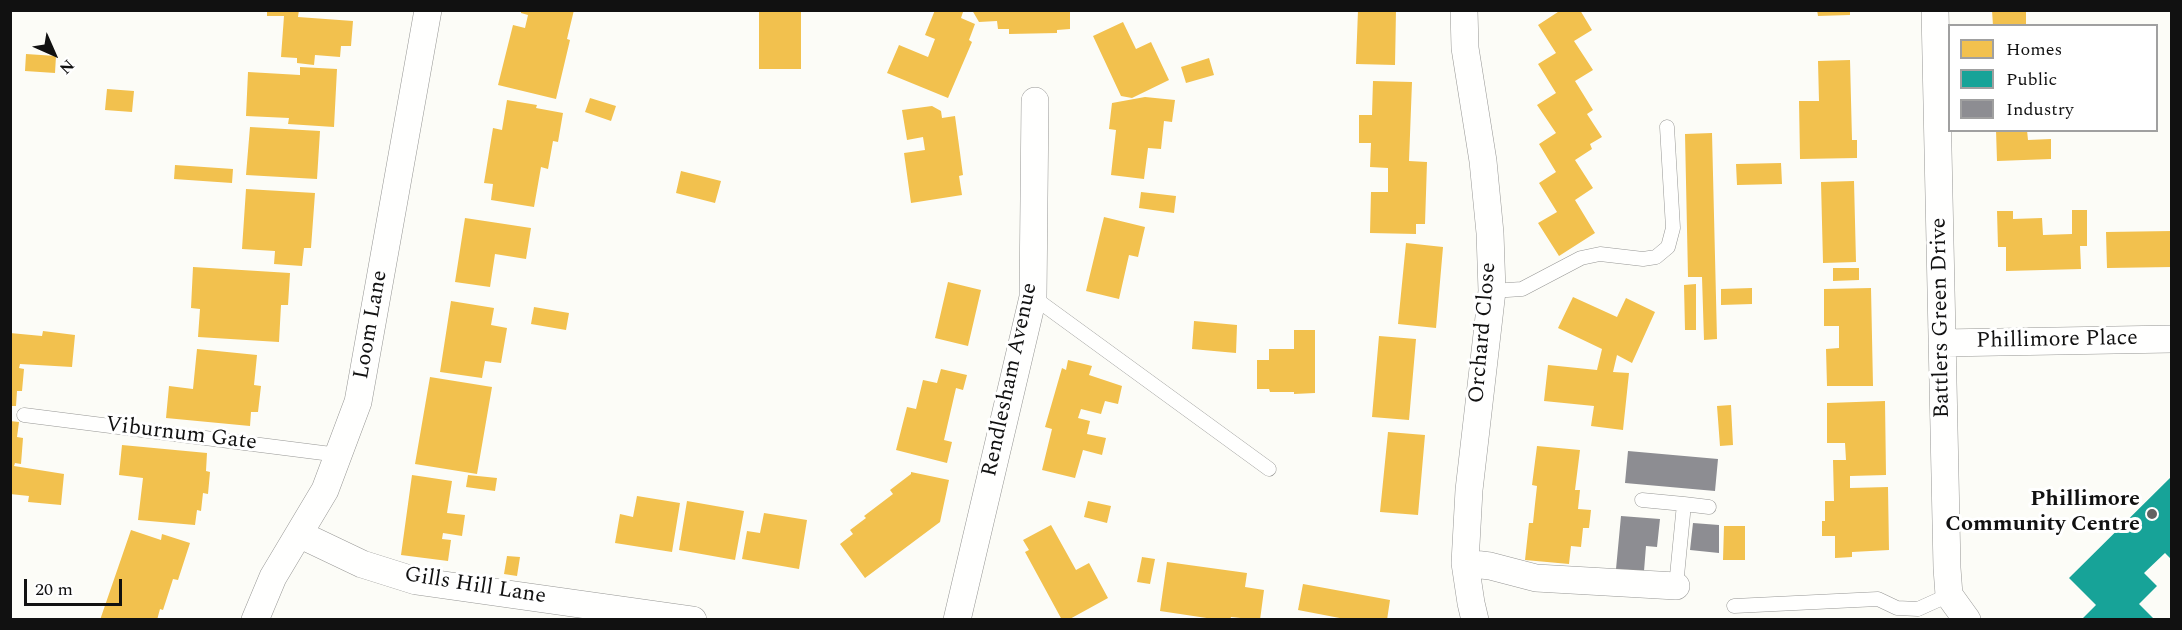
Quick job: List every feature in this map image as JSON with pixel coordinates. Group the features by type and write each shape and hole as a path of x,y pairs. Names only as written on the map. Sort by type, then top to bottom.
{"street":[{"name":"Loom Lane","path":"255,620 273,578 325,490 358,402 428,10"},
{"name":"Orchard Close","path":"1464,10 1465,48 1484,173 1492,291 1469,490 1465,563 1475,620"},
{"name":"Battlers Green Drive","path":"1935,10 1947,568 1950,595 1967,620"},
{"name":"Rendlesham Avenue","path":"957,620 1033,297 1035,101"},
{"name":"Phillimore Place","path":"1942,343 2172,339"},
{"name":"Gills Hill Lane","path":"299,534 362,564 416,581 693,620"},
{"path":"1465,563 1490,566 1536,578 1676,586"}],"lane":[{"path":"1492,291 1509,291 1533,285 1581,258 1600,254 1643,259 1656,256 1668,247 1673,228 1666,127"},
{"path":"1033,297 1269,469"},
{"name":"Viburnum Gate","path":"24,415 339,455"},
{"path":"1642,500 1709,507"},
{"path":"1676,586 1684,504"},
{"path":"1734,606 1878,599 1897,608 1918,609 1950,595"}],"building: Homes":[{"path":"267,10 299,10 298,17 353,21 351,46 341,46 340,57 315,55 314,65 297,63 297,58 281,57 284,16 267,16"},
{"path":"521,10 574,10 567,39 570,40 556,99 498,85 513,25 525,28 528,15 521,13"},
{"path":"759,10 801,10 801,69 759,69"},
{"path":"935,10 959,10 963,12 961,18 975,24 969,40 972,42 948,98 887,73 899,45 928,57 935,39 925,35"},
{"path":"972,10 1070,10 1070,29 1057,30 1057,33 1009,34 1009,29 998,29 997,21 979,22"},
{"path":"1358,10 1396,10 1395,65 1356,64"},
{"path":"1561,10 1580,10 1592,30 1574,41 1593,70 1575,81 1593,110 1587,114 1602,137 1590,144 1592,149 1575,160 1593,188 1575,200 1595,233 1559,256 1538,223 1557,212 1539,183 1556,172 1539,144 1556,133 1537,105 1556,93 1538,64 1556,53 1538,25"},
{"path":"1817,10 1850,10 1850,15 1818,16"},
{"path":"1992,10 2026,10 2026,24 1993,24"},
{"path":"1123,22 1136,49 1151,42 1169,80 1132,98 1121,96 1093,36"},
{"path":"26,54 56,56 55,73 25,71"},
{"path":"1209,58 1214,75 1186,83 1181,67"},
{"path":"1850,60 1852,140 1857,140 1857,158 1800,159 1799,101 1819,101 1818,61"},
{"path":"300,67 337,69 334,127 288,124 289,118 246,116 248,72 300,75"},
{"path":"1373,81 1412,82 1409,161 1427,162 1425,224 1416,224 1416,234 1370,233 1371,192 1388,192 1388,168 1370,167 1371,143 1359,143 1359,115 1372,115"},
{"path":"107,89 134,91 132,112 105,110"},
{"path":"1145,97 1175,100 1172,122 1164,121 1161,149 1148,148 1144,179 1111,175 1116,130 1109,129 1112,103"},
{"path":"590,98 616,106 611,121 585,112"},
{"path":"507,100 537,105 536,108 563,113 558,142 553,141 548,169 541,167 534,207 491,200 493,184 484,183 493,128 502,130"},
{"path":"932,106 941,111 942,118 955,116 963,175 959,176 962,195 911,203 904,153 925,150 923,137 907,140 902,110"},
{"path":"250,127 320,131 317,179 246,175"},
{"path":"1996,132 2027,132 2028,140 2051,139 2051,159 1997,161"},
{"path":"1712,133 1717,339 1704,340 1702,277 1688,277 1685,134"},
{"path":"1781,163 1782,184 1737,185 1736,164"},
{"path":"175,165 233,169 232,183 174,179"},
{"path":"681,171 721,181 715,203 676,193"},
{"path":"1854,181 1856,262 1823,263 1821,182"},
{"path":"246,189 315,193 311,248 304,248 302,266 274,264 275,251 242,249"},
{"path":"1141,192 1176,196 1174,213 1139,208"},
{"path":"2072,210 2087,210 2087,246 2080,246 2081,269 2006,271 2006,247 1998,247 1997,211 2013,211 2013,219 2042,218 2043,235 2072,234"},
{"path":"1104,217 1145,227 1138,257 1129,255 1119,299 1086,291"},
{"path":"465,218 531,228 526,259 495,254 490,287 455,282"},
{"path":"2172,231 2172,267 2107,268 2106,232"},
{"path":"1406,243 1443,247 1436,328 1398,324"},
{"path":"193,267 290,273 288,305 281,305 279,342 198,337 200,309 191,308"},
{"path":"1833,268 1859,268 1859,280 1833,281"},
{"path":"948,282 981,290 968,346 935,338"},
{"path":"1696,284 1696,330 1685,330 1684,285"},
{"path":"1752,288 1752,304 1721,305 1721,289"},
{"path":"1871,288 1873,386 1827,386 1826,349 1839,348 1839,326 1824,326 1824,289"},
{"path":"1573,297 1617,317 1626,298 1655,312 1632,363 1617,355 1613,372 1629,373 1623,430 1591,426 1594,406 1544,401 1548,365 1597,370 1602,349 1558,328"},
{"path":"451,301 494,308 491,325 507,328 501,363 485,361 482,378 440,372"},
{"path":"534,307 569,313 566,330 531,324"},
{"path":"1194,321 1237,325 1236,353 1192,349"},
{"path":"1294,330 1315,330 1315,393 1294,394 1294,392 1270,392 1269,389 1257,389 1257,360 1269,360 1269,349 1294,349"},
{"path":"43,331 75,335 72,367 20,364 19,368 24,369 22,391 17,391 16,406 10,406 10,333 42,336"},
{"path":"1379,336 1416,339 1409,420 1372,417"},
{"path":"197,349 257,355 254,385 261,386 258,412 251,412 250,426 166,418 169,386 193,389"},
{"path":"1068,360 1092,366 1089,375 1122,386 1118,404 1105,401 1101,414 1081,409 1078,418 1090,421 1087,434 1106,438 1102,455 1083,450 1075,478 1042,470 1052,429 1045,427 1062,368 1066,370"},
{"path":"941,369 967,375 963,390 956,388 944,440 952,442 947,463 896,450 907,407 916,409 923,380 937,383"},
{"path":"430,377 492,387 477,474 415,464"},
{"path":"1885,401 1886,475 1850,476 1850,488 1888,487 1889,550 1852,552 1852,557 1835,558 1835,536 1822,536 1822,521 1825,521 1825,501 1834,501 1833,460 1846,460 1845,443 1827,443 1827,403"},
{"path":"1731,405 1733,445 1720,446 1717,406"},
{"path":"10,421 19,422 17,437 23,438 21,464 15,463 14,466 64,474 61,505 28,502 29,496 10,494"},
{"path":"1388,432 1425,435 1418,515 1380,512"},
{"path":"122,445 207,453 206,471 210,472 208,494 203,493 201,511 197,510 195,525 138,520 143,478 119,475"},
{"path":"1537,446 1580,450 1575,490 1580,490 1578,509 1591,510 1589,528 1583,528 1581,547 1571,546 1569,564 1525,560 1529,523 1533,523 1537,486 1532,485"},
{"path":"911,472 949,480 940,522 865,578 840,544 853,534 850,530 893,494 890,490"},
{"path":"412,475 452,481 447,513 465,515 462,536 443,533 442,539 451,540 448,561 401,555"},
{"path":"468,475 497,478 495,491 466,487"},
{"path":"637,496 680,503 672,552 615,543 620,514 633,517"},
{"path":"687,501 744,511 735,560 679,550"},
{"path":"1088,501 1111,506 1107,523 1084,517"},
{"path":"764,513 807,520 799,569 742,559 747,531 760,533"},
{"path":"1051,525 1076,570 1089,563 1108,598 1068,620 1062,620 1025,552 1029,550 1023,540"},
{"path":"1724,526 1745,526 1745,560 1723,560"},
{"path":"131,530 161,540 162,534 190,543 178,580 173,579 163,610 160,609 157,620 100,620"},
{"path":"507,556 520,557 517,576 504,574"},
{"path":"1142,557 1155,559 1150,584 1137,582"},
{"path":"1167,562 1247,573 1245,587 1264,590 1260,620 1231,617 1230,620 1220,620 1160,611"},
{"path":"1303,584 1390,600 1387,620 1350,620 1298,610"}],"building: Public":[{"name":"Phillimore Community Centre","path":"2172,476 2172,560 2165,553 2144,573 2157,586 2139,604 2155,620 2081,620 2096,605 2069,578"}],"building: Industry":[{"path":"1628,451 1718,459 1715,491 1625,483"},
{"path":"1621,516 1660,519 1657,547 1646,546 1644,571 1616,569"},
{"path":"1693,523 1719,525 1719,553 1690,550"}],"place":[{"name":"Phillimore Community Centre","path":"2152,514"}]}
